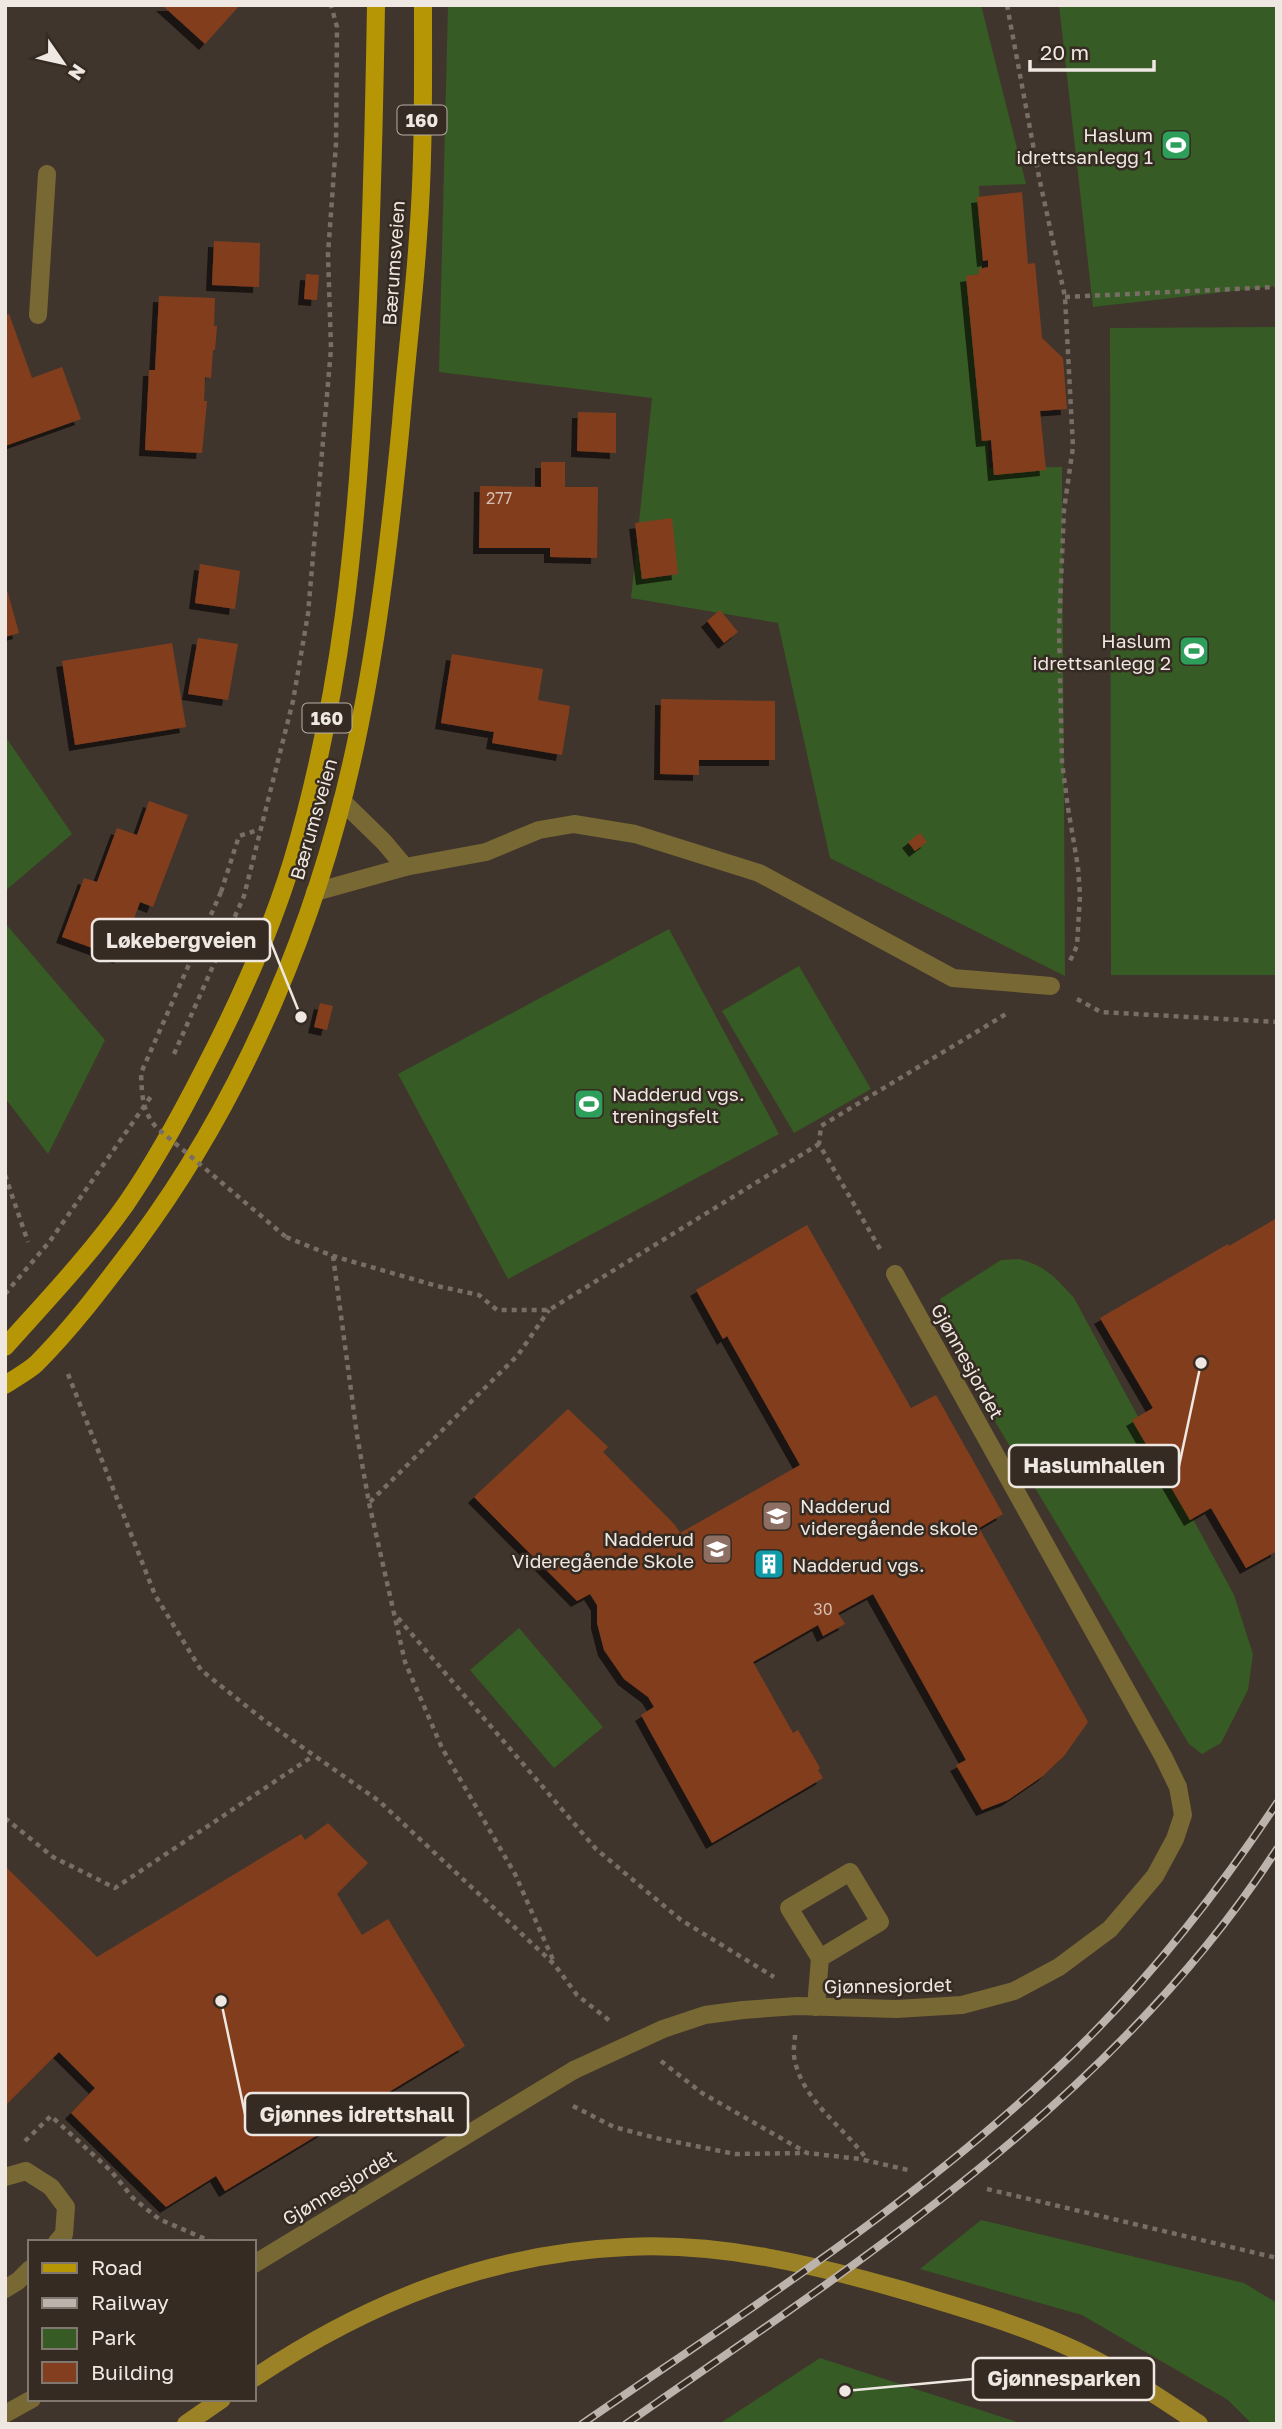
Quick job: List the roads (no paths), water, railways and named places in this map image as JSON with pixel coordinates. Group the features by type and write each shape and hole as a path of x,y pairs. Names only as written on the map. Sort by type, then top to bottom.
{"main road":[{"name":"Bærumsveien","path":"5,1347 68,1276 126,1203 179,1118 222,1035 291,864 317,767 340,656 359,486 373,224 376,5"},
{"name":"Bærumsveien","path":"5,1385 34,1366 97,1294 182,1177 221,1110 251,1049 284,974 315,892 342,801 372,659 394,494 419,234 424,5"},
{"path":"256,2377 342,2324 406,2294 467,2274 569,2252 628,2246 678,2248 769,2259 870,2281 1008,2323 1064,2344 1113,2369 1199,2424"},
{"path":"186,2424 219,2401"}],"street":[{"path":"38,315 47,174"},
{"path":"342,801 405,867"},
{"path":"315,892 405,867 486,852 539,830 574,824 635,834 759,873 953,978 1051,986"},
{"name":"Gjønnesjordet","path":"256,2263 549,2084 623,2045 705,2014 797,2006 895,2009 962,2005 1014,1991 1059,1967 1110,1929 1155,1876 1175,1839 1183,1815 1178,1787 895,1273"},
{"path":"816,2007 820,1958 789,1908 850,1872 880,1922 820,1958"},
{"path":"5,2177 26,2171 51,2188 66,2207 64,2234 59,2240"},
{"path":"5,2288 28,2271"},
{"path":"5,2414 28,2401"}],"railway":[{"path":"582,2424 879,2217 992,2127 1046,2079 1079,2048 1170,1948 1277,1803"},
{"path":"626,2424 894,2235 980,2168 1063,2097 1141,2021 1213,1938 1277,1849"}],"place":[{"name":"Haslum idrettsanlegg 1","path":"1176,145"},
{"name":"Haslum idrettsanlegg 2","path":"1194,651"},
{"name":"Løkebergveien","path":"301,1017"},
{"name":"Nadderud vgs. treningsfelt","path":"589,1104"},
{"name":"Haslumhallen","path":"1201,1363"},
{"name":"Nadderud videregående skole","path":"777,1516"},
{"name":"Nadderud Videregående Skole","path":"717,1549"},
{"name":"Nadderud vgs.","path":"769,1564"},
{"name":"Gjønnes idrettshall","path":"221,2001"},
{"name":"Gjønnesparken","path":"845,2391"}]}
